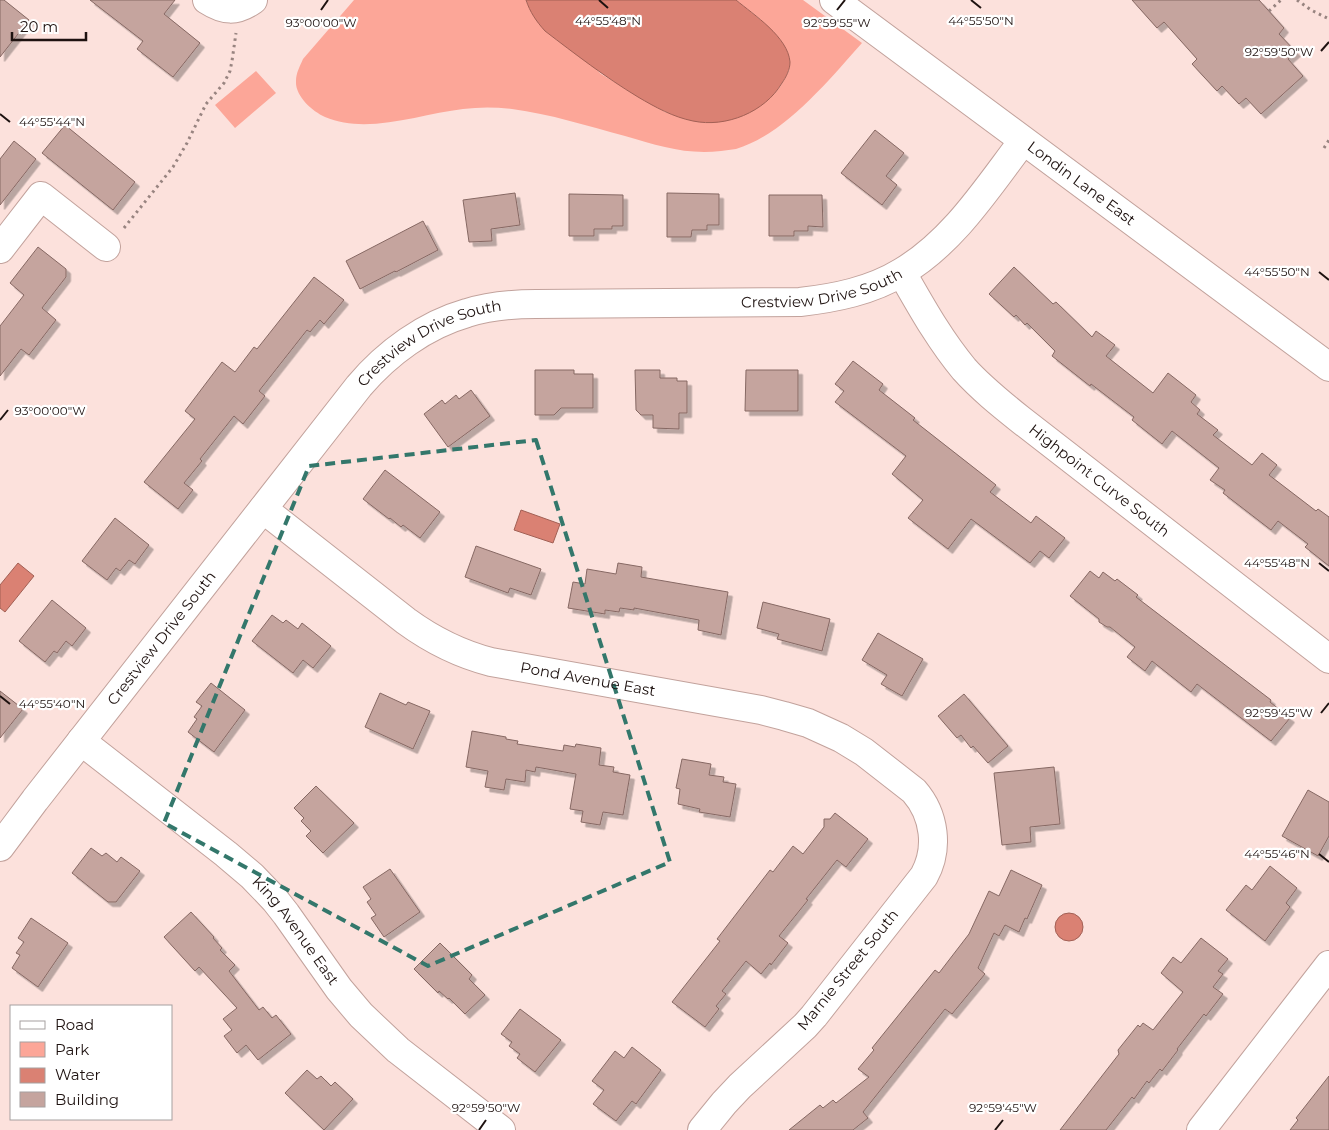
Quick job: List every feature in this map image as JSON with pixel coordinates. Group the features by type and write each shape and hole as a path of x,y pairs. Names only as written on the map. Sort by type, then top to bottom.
{"street":[{"path":"208,0 218,7 225,9 232,9 245,4"},
{"name":"Londin Lane East","path":"834,0 1329,367"},
{"name":"Crestview Drive South","path":"0,847 359,386 377,366 409,341 434,326 456,316 490,308 524,304 800,302 824,299 879,284 902,273 930,252 971,208 1023,141"},
{"path":"0,249 42,196 106,246"},
{"name":"Highpoint Curve South","path":"902,273 938,334 964,368 983,388 1021,420 1329,659"},
{"name":"Pond Avenue East","path":"263,509 406,621 451,649 491,662 762,710 808,723 841,738 874,760 914,791 928,812"},
{"name":"King Avenue East","path":"81,741 252,876 275,900 338,988 372,1027 412,1061 501,1130"},
{"name":"Marnie Street South","path":"702,1130 740,1086 814,1016 924,876 929,865 933,836 928,812"},
{"path":"1201,1130 1329,965"}],"path":[{"path":"1269,11 1281,0"},
{"path":"1297,0 1329,19"},
{"path":"106,246 131,220 168,174 179,157 206,104 227,78 245,4"},
{"path":"1324,148 1329,140"}],"highlighted area":[{"path":"536,440 670,862 428,966 164,823 309,466"}],"green space":[{"path":"354,0 526,0 601,74 665,112 694,121 708,123 737,118 750,112 773,95 789,71 790,62 788,55 760,19 736,0 803,0 862,43 805,105 771,132 754,142 734,149 708,152 684,151 555,117 499,108 463,109 394,122 358,124 341,122 325,117 305,102 296,87 297,72 303,59"},
{"path":"256,71 276,93 235,128 215,105"}],"water":[{"path":"526,0 736,0 777,35 788,53 790,62 788,73 775,93 766,102 744,115 731,120 706,123 678,117 638,97 579,57 545,31 529,8"},
{"path":"521,510 560,524 553,543 514,530"},
{"path":"18,563 34,576 5,612 0,608 0,585"},
{"path":"1069,913 1079,917 1083,927 1079,937 1069,941 1059,937 1055,927 1059,917"}],"building":[{"path":"0,0 4,0 29,20 0,57"},
{"path":"90,0 175,0 164,14 200,43 173,77 137,49 143,41"},
{"path":"1132,0 1259,0 1284,28 1279,34 1296,52 1288,59 1303,76 1261,114 1246,98 1239,104 1222,86 1217,91 1192,64 1197,59 1164,22 1157,28"},
{"path":"65,125 135,182 113,210 42,153"},
{"path":"875,130 904,153 886,176 897,185 882,205 841,173"},
{"path":"14,141 36,159 0,205 0,159"},
{"path":"515,193 520,225 491,229 492,241 469,242 463,200"},
{"path":"667,193 719,194 719,225 707,225 707,230 692,230 691,237 667,237"},
{"path":"569,194 623,195 623,226 612,226 612,229 594,229 594,236 569,236"},
{"path":"769,195 822,195 823,227 808,226 808,231 794,231 794,236 769,236"},
{"path":"423,221 438,250 360,289 346,261"},
{"path":"38,247 66,269 66,277 42,308 56,320 29,355 21,349 0,376 0,326 24,295 10,283"},
{"path":"1014,267 1053,304 1056,302 1092,337 1096,331 1115,345 1106,356 1153,393 1168,373 1196,395 1191,402 1200,410 1197,414 1218,430 1213,435 1252,465 1262,453 1277,465 1269,475 1316,511 1318,509 1329,517 1329,566 1305,547 1308,544 1278,521 1271,530 1223,493 1225,490 1210,480 1219,468 1172,431 1162,444 1132,420 1134,417 1052,356 1055,351 1027,323 1025,325 1016,315 1014,317 989,294"},
{"path":"314,277 344,300 324,324 320,320 310,332 307,330 259,391 265,396 243,424 234,416 200,459 202,461 184,483 193,490 178,509 144,482 195,419 185,411 222,362 235,372 254,347 257,349"},
{"path":"853,361 883,384 879,390 915,418 913,420 996,485 990,492 1031,523 1036,516 1065,538 1049,558 1040,551 1030,563 971,519 948,549 908,518 923,500 892,474 906,456 835,402 844,391 835,384"},
{"path":"535,370 574,370 574,374 593,374 593,408 561,408 554,415 535,415"},
{"path":"635,370 660,370 660,378 677,378 677,381 687,381 687,413 679,413 679,429 653,428 653,415 641,415 636,410"},
{"path":"746,370 798,370 798,411 745,411"},
{"path":"471,390 490,416 448,447 424,414 442,400 445,404 456,395 459,399"},
{"path":"385,470 440,512 420,538 403,525 401,527 389,519 363,499"},
{"path":"115,518 149,545 135,564 129,560 120,571 116,568 107,580 82,561"},
{"path":"476,546 541,569 531,595 510,588 508,593 465,577"},
{"path":"618,563 642,567 641,577 728,592 721,635 698,630 699,620 634,608 634,610 620,608 619,612 605,610 605,614 568,608 573,582 585,584 587,569 616,574"},
{"path":"1090,571 1099,578 1103,572 1115,581 1117,579 1138,595 1136,597 1271,700 1270,702 1290,718 1271,741 1197,684 1191,692 1152,661 1145,671 1127,657 1135,647 1110,627 1099,622 1099,619 1070,596"},
{"path":"52,600 86,628 72,646 66,641 57,653 54,651 45,662 19,641"},
{"path":"763,602 830,619 822,651 777,639 779,634 757,628"},
{"path":"272,615 283,623 286,620 298,629 302,623 331,646 313,668 303,660 293,673 252,641"},
{"path":"878,633 923,659 902,696 881,684 887,675 862,660"},
{"path":"211,683 245,710 214,752 188,732 197,719 194,717 202,706 196,702"},
{"path":"0,691 23,709 0,738"},
{"path":"380,693 406,705 408,702 430,711 413,749 365,727"},
{"path":"964,694 1008,746 988,763 973,746 971,748 961,735 957,738 938,716"},
{"path":"472,731 506,737 506,739 518,741 517,744 563,751 564,745 575,747 576,744 601,748 599,765 614,767 613,772 630,775 623,815 603,812 600,825 581,822 583,811 570,809 576,774 536,767 535,772 526,770 525,782 506,779 504,790 485,787 488,771 466,767"},
{"path":"682,759 711,764 709,775 724,777 723,782 736,784 730,817 699,812 700,809 678,804 680,789 676,788"},
{"path":"1054,767 1060,824 1030,827 1031,842 1002,845 994,773"},
{"path":"316,786 354,823 323,853 306,836 311,831 301,821 304,818 294,808"},
{"path":"1308,790 1329,802 1329,836 1318,856 1282,836"},
{"path":"835,813 868,839 846,867 837,860 806,899 808,900 779,936 788,943 771,965 770,963 761,974 746,961 722,991 726,994 716,1006 719,1009 705,1027 672,1002 720,941 717,939 770,870 773,872 793,846 803,854 824,827 824,819 830,819"},
{"path":"91,848 102,856 106,853 117,862 121,857 140,871 116,902 108,902 72,873"},
{"path":"1270,866 1297,888 1286,903 1290,907 1265,941 1226,910 1246,885 1252,890"},
{"path":"390,869 420,912 384,937 371,918 376,915 367,902 371,899 363,887"},
{"path":"1011,870 1042,885 1027,919 1025,918 1019,932 1005,925 999,936 994,933 978,968 985,974 952,1014 945,1009 863,1112 868,1118 853,1130 789,1130 820,1105 823,1108 833,1100 836,1103 869,1077 858,1069 874,1050 872,1048 935,970 939,973 969,934 989,891 999,896"},
{"path":"191,912 214,937 222,948 220,950 235,965 229,971 259,1010 263,1007 272,1018 276,1015 291,1034 258,1060 246,1045 237,1053 224,1036 232,1030 223,1019 237,1008 199,967 195,971 164,937"},
{"path":"31,918 68,943 38,987 12,968 20,955 16,953 24,942 18,938"},
{"path":"1201,938 1228,959 1218,971 1223,974 1213,987 1223,994 1206,1016 1204,1014 1162,1071 1160,1069 1149,1083 1147,1081 1134,1099 1132,1097 1106,1130 1060,1130 1119,1054 1118,1050 1138,1025 1140,1027 1143,1023 1153,1030 1183,992 1161,973 1173,957 1181,963"},
{"path":"440,943 472,975 469,979 485,995 465,1014 449,998 439,991 438,993 414,969"},
{"path":"520,1009 561,1040 535,1072 517,1058 520,1054 509,1046 512,1042 501,1034"},
{"path":"632,1047 661,1070 636,1104 632,1101 616,1121 593,1104 604,1090 592,1081 615,1051 624,1058"},
{"path":"307,1070 317,1079 321,1076 331,1086 335,1082 353,1099 324,1130 285,1093"},
{"path":"1329,1076 1329,1130 1290,1130 1298,1120 1296,1118"}]}
